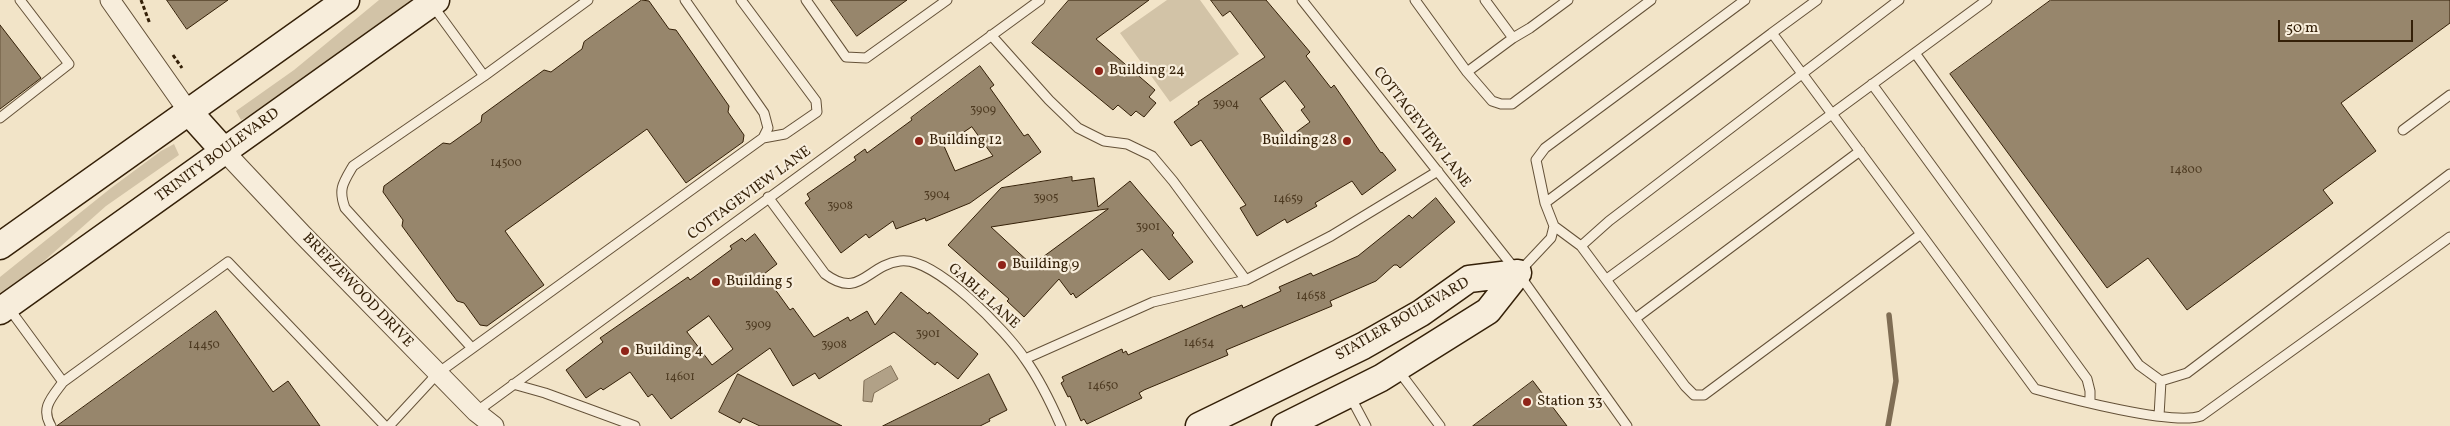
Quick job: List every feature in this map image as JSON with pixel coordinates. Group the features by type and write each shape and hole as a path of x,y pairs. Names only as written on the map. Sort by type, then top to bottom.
{"main road":[{"path":"0,246 346,0"},
{"name":"TRINITY BOULEVARD","path":"4,309 434,2"},
{"path":"188,111 224,151"},
{"path":"1285,426 1397,368 1488,310 1518,273"},
{"name":"STATLER BOULEVARD","path":"1199,426 1363,346 1421,313 1469,279 1518,273"}],"street":[{"path":"110,0 188,111"},
{"name":"BREEZEWOOD DRIVE","path":"224,151 302,234 476,412 494,426"}],"lane":[{"path":"0,118 69,64 20,0"},
{"path":"471,348 345,208 340,194 344,180 353,166 484,76 588,0"},
{"path":"685,0 764,113 768,128 763,138"},
{"path":"389,426 438,373 471,348 763,138 785,134 817,112 816,101 741,0"},
{"path":"806,0 846,57 866,58 947,0"},
{"name":"COTTAGEVIEW LANE","path":"476,412 1040,0"},
{"name":"COTTAGEVIEW LANE","path":"1302,0 1518,273 1627,426"},
{"path":"1415,0 1467,72 1492,101 1501,104 1512,104 1651,0"},
{"path":"1485,0 1513,38"},
{"path":"1467,72 1568,0"},
{"path":"1745,0 1545,148 1536,160 1545,204 1554,226 1581,246 1607,278 1685,386 1694,394 1704,394 1921,234"},
{"path":"1545,204 1817,0"},
{"path":"1581,246 1609,220 1899,0"},
{"path":"1607,278 1987,0"},
{"path":"434,2 484,76"},
{"path":"1772,33 2035,389 2159,416 2185,420 2201,416 2450,237"},
{"path":"992,35 1049,100 1078,128 1104,141 1127,144 1152,156 1173,181 1246,280"},
{"path":"1915,53 2139,365 2161,381"},
{"path":"1872,84 2087,379 2090,402"},
{"path":"2403,130 2450,95"},
{"path":"1636,318 1860,151"},
{"path":"1025,359 1154,302 1246,280 1331,236 1438,171"},
{"path":"2161,381 2187,372 2450,174"},
{"name":"GABLE LANE","path":"768,198 825,274 837,283 848,285 882,267 901,260 920,265 938,274 966,295 1009,336 1045,390 1058,425"},
{"path":"1518,273 1551,238 1554,226"},
{"path":"51,426 46,418 46,408 63,382 228,262 385,426"},
{"path":"4,309 63,382"},
{"path":"1397,368 1440,426"},
{"path":"2159,416 2161,381"},
{"path":"513,384 545,392 635,426"},
{"path":"1349,394 1366,426"}],"path":[{"path":"141,0 152,27"},
{"path":"168,48 186,75"}],"shaded area":[{"path":"379,0 411,0 250,116 241,120 236,111 294,70"},
{"path":"1167,0 1200,0 1239,54 1170,102 1120,33"},
{"path":"174,144 179,155 106,206 34,270 0,295 0,277 111,188 161,151"},
{"path":"891,366 898,379 874,393 872,402 863,401 864,381"}],"building":[{"path":"167,0 228,0 187,29"},
{"path":"642,0 649,1 669,29 676,30 729,106 728,112 744,135 743,142 686,183 647,129 505,231 544,285 487,326 480,325 464,303 457,301 402,226 403,220 383,192 384,186 443,143 450,144 481,122 482,115 544,70 551,72 582,49 584,42"},
{"path":"831,0 907,0 857,36"},
{"name":"Building 24","path":"1069,0 1149,0 1096,39 1155,90 1149,97 1156,103 1144,117 1136,111 1131,116 1118,105 1113,110 1032,43"},
{"path":"1211,0 1266,0 1310,52 1306,56 1331,88 1334,85 1381,153 1396,170 1362,195 1352,181 1315,203 1317,206 1287,223 1285,219 1257,236 1240,208 1246,205 1201,140 1191,146 1174,122 1199,104 1198,102 1265,57 1230,11 1223,16","holes":["1285,81 1305,107 1301,110 1310,122 1288,138 1260,99"]},
{"path":"2051,0 2450,0 2450,23 2341,103 2376,151 2323,190 2333,203 2187,310 2148,258 2107,288 1950,74"},
{"path":"0,25 41,78 0,109"},
{"path":"980,66 994,85 990,88 1024,136 1028,134 1041,152 970,203 926,221 925,218 896,229 893,221 869,238 866,234 841,253 805,203 810,199 807,194 856,160 854,157 865,149 867,153 912,120 911,118","holes":["972,127 993,156 955,171 944,146"]},
{"path":"1072,177 1072,181 1094,178 1098,207 1130,181 1174,233 1172,235 1193,262 1169,280 1142,249 1076,298 1073,293 1071,295 1059,279 1024,317 1007,301 1009,299 948,245 1001,188","holes":["1108,209 1032,265 991,227"]},
{"path":"1436,198 1455,222 1400,268 1394,265 1376,281 1330,301 1332,306 1226,350 1228,355 1144,390 1139,393 1142,398 1087,424 1084,419 1081,421 1070,396 1068,397 1061,383 1064,381 1062,377 1122,349 1123,353 1126,351 1128,355 1242,305 1243,308 1281,291 1279,287 1311,273 1313,276 1358,256 1409,215 1412,218"},
{"path":"755,234 777,264 764,274 790,310 793,308 814,337 848,317 850,321 867,311 875,325 901,292 928,314 929,312 978,354 958,379 937,362 935,365 894,332 819,379 815,373 793,386 770,348 671,419 652,394 648,397 630,372 603,390 601,388 586,398 566,370 603,342 600,338 688,277 690,280 732,249 730,246 742,238 745,241","holes":["709,316 733,349 712,365 687,332"]},
{"path":"216,311 273,392 288,381 320,426 57,426"},
{"path":"738,374 842,426 760,426 743,418 740,423 719,412"},
{"path":"989,374 1007,410 980,426 883,426"},
{"name":"Station 33","path":"1533,381 1567,426 1473,426"}],"waterway":[{"path":"1888,426 1896,381 1889,315"}],"place":[{"name":"Building 24","path":"1099,71"},
{"name":"Building 12","path":"919,141"},
{"name":"Building 28","path":"1347,141"},
{"name":"Building 9","path":"1002,265"},
{"name":"Building 5","path":"716,282"},
{"name":"Building 4","path":"625,351"},
{"name":"Station 33","path":"1527,402"}]}
